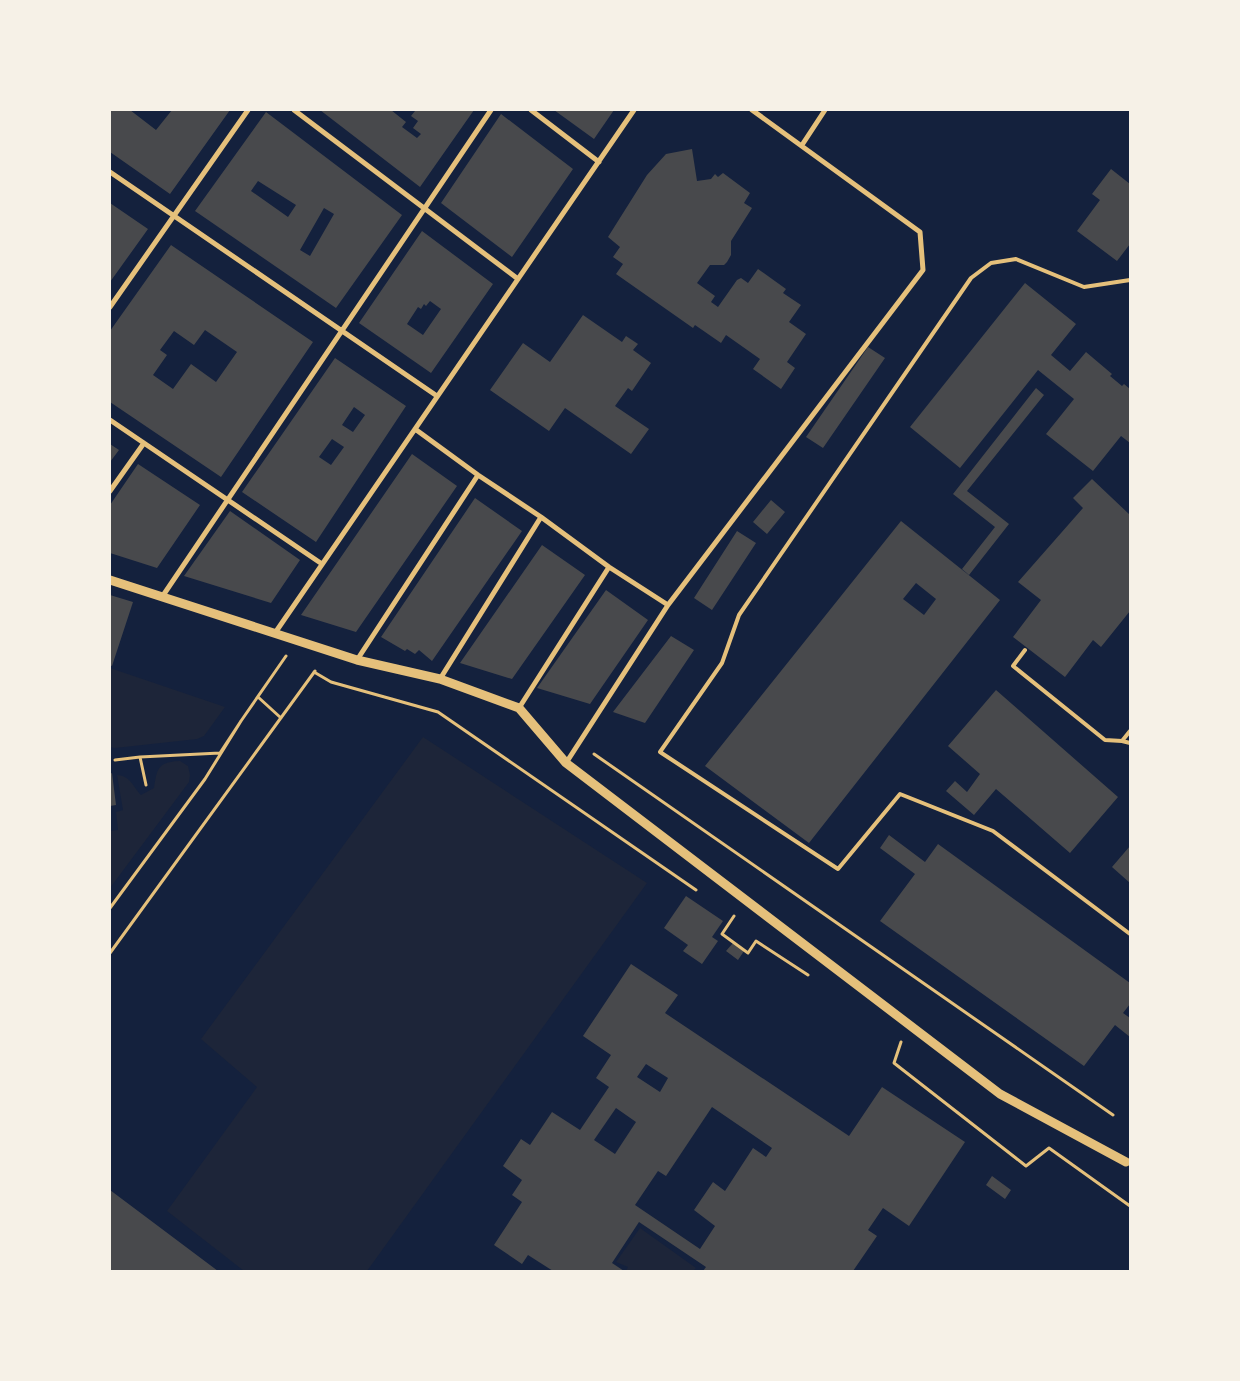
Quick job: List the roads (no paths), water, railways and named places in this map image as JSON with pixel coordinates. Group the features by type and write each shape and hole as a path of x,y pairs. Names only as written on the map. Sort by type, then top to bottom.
{"street":[{"path":"110,307 248,110"},
{"path":"294,110 518,279"},
{"path":"162,597 492,110"},
{"path":"531,110 599,162"},
{"path":"275,633 634,110"},
{"path":"566,763 668,605 923,270 920,232 752,110"},
{"path":"802,145 825,110"},
{"path":"110,172 438,396"},
{"path":"110,420 322,564"},
{"path":"415,429 609,567 668,605"},
{"path":"110,491 144,443"},
{"path":"357,660 478,475"},
{"path":"440,679 541,517"},
{"path":"519,708 609,567"},
{"path":"110,580 357,660 440,679 519,708 566,763 1000,1094 1128,1160"}],"lane":[{"path":"1130,280 1084,287 1016,259 991,263 970,278 739,616 722,663 660,752 838,869 900,794 993,831 1130,934"},
{"path":"1025,650 1013,666 1105,740 1130,743"},
{"path":"1122,742 1130,731"}]}
